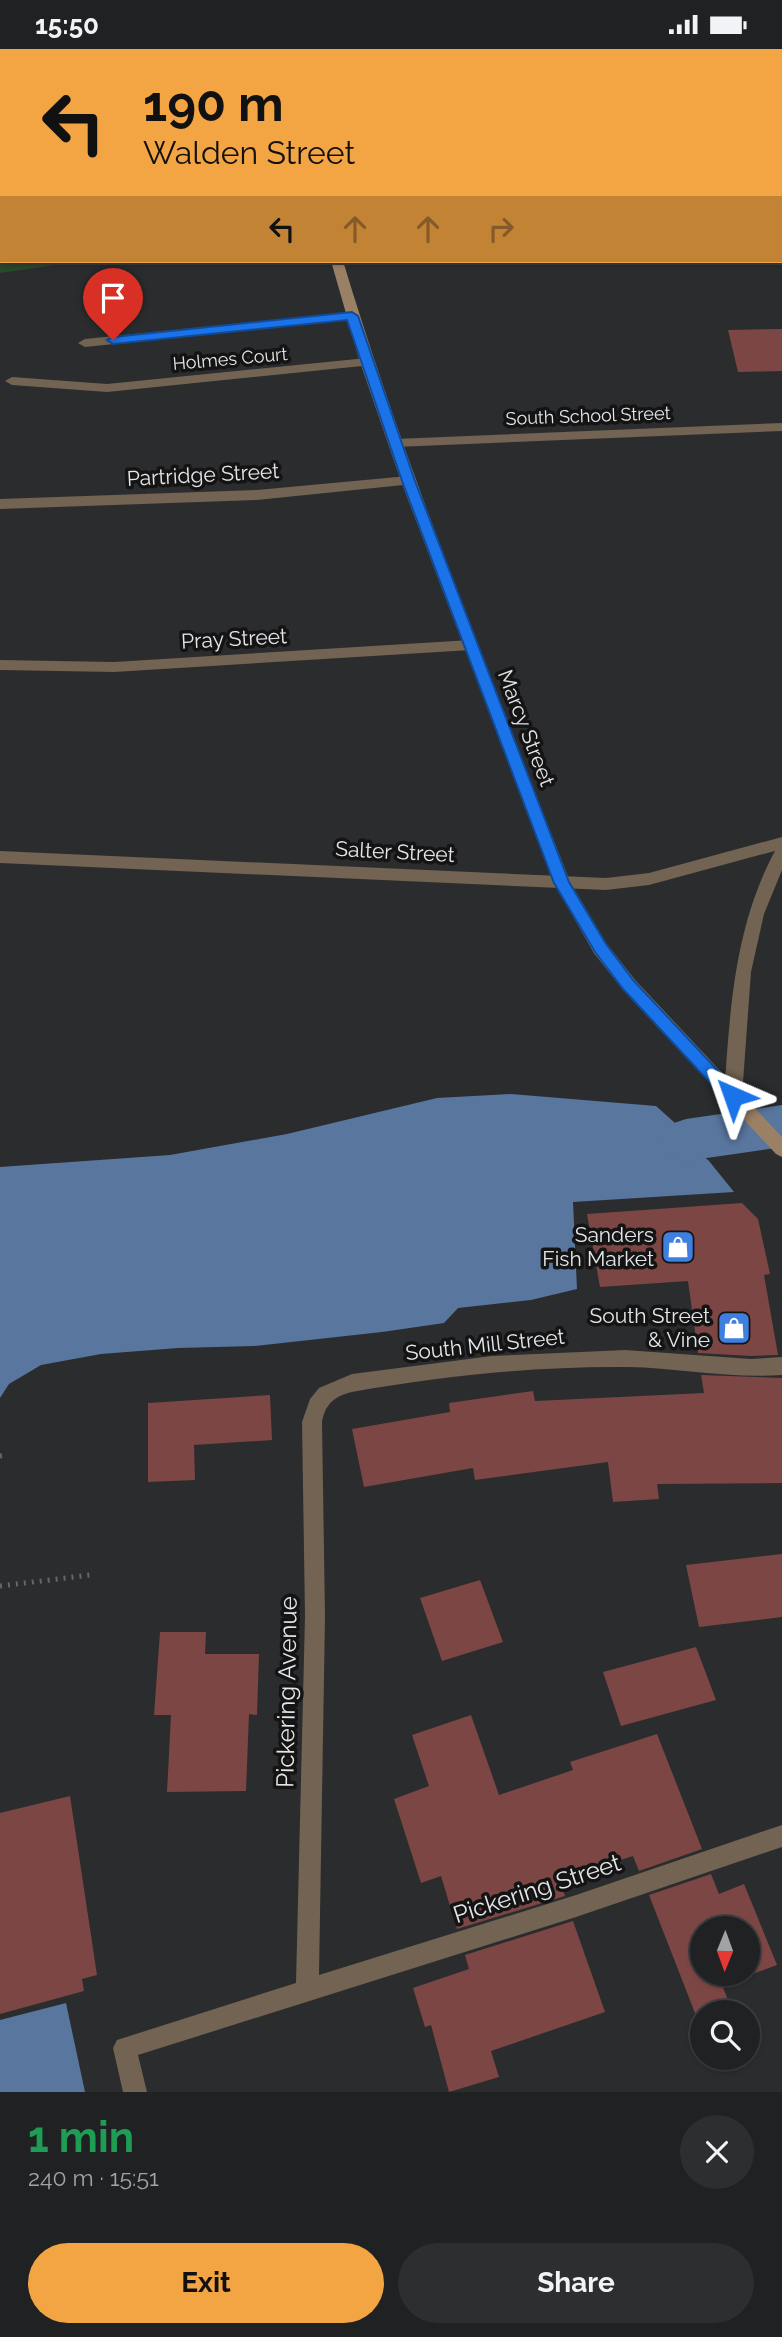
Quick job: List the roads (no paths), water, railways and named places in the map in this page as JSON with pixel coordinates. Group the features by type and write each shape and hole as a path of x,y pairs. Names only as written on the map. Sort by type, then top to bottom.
{"main road":[{"name":"Marcy Street","path":"338,263 352,316 408,481 562,883 600,948 629,985 781,1149"}],"street":[{"path":"85,343 352,316"},
{"name":"Holmes Court","path":"12,381 107,387 367,362"},
{"name":"South School Street","path":"395,443 782,427"},
{"name":"Partridge Street","path":"0,504 257,495 408,481"},
{"name":"Pray Street","path":"0,665 114,667 471,645"},
{"name":"Salter Street","path":"0,857 606,884 649,879 782,843"},
{"path":"739,1103 741,973 749,933 763,890 782,853"},
{"name":"South Mill Street","path":"321,1398 341,1387 450,1368 517,1361 636,1359 738,1366 782,1366"},
{"name":"Pickering Avenue","path":"307,1989 316,1616 312,1423 314,1410 321,1398"},
{"name":"Pickering Street","path":"135,2092 125,2048 576,1906 782,1836"}],"water":[{"path":"511,1094 656,1106 675,1123 686,1140 709,1161 734,1192 573,1202 577,1289 531,1300 458,1308 444,1323 382,1332 255,1346 101,1354 41,1365 9,1384 0,1398 0,1167 170,1155 287,1134 437,1098"},
{"path":"66,2003 85,2092 0,2092 0,2020"}],"waterway":[{"path":"686,1140 782,1126"}],"place":[{"name":"Sanders Fish Market","path":"678,1247"},
{"name":"South Street & Vine","path":"734,1328"}]}
